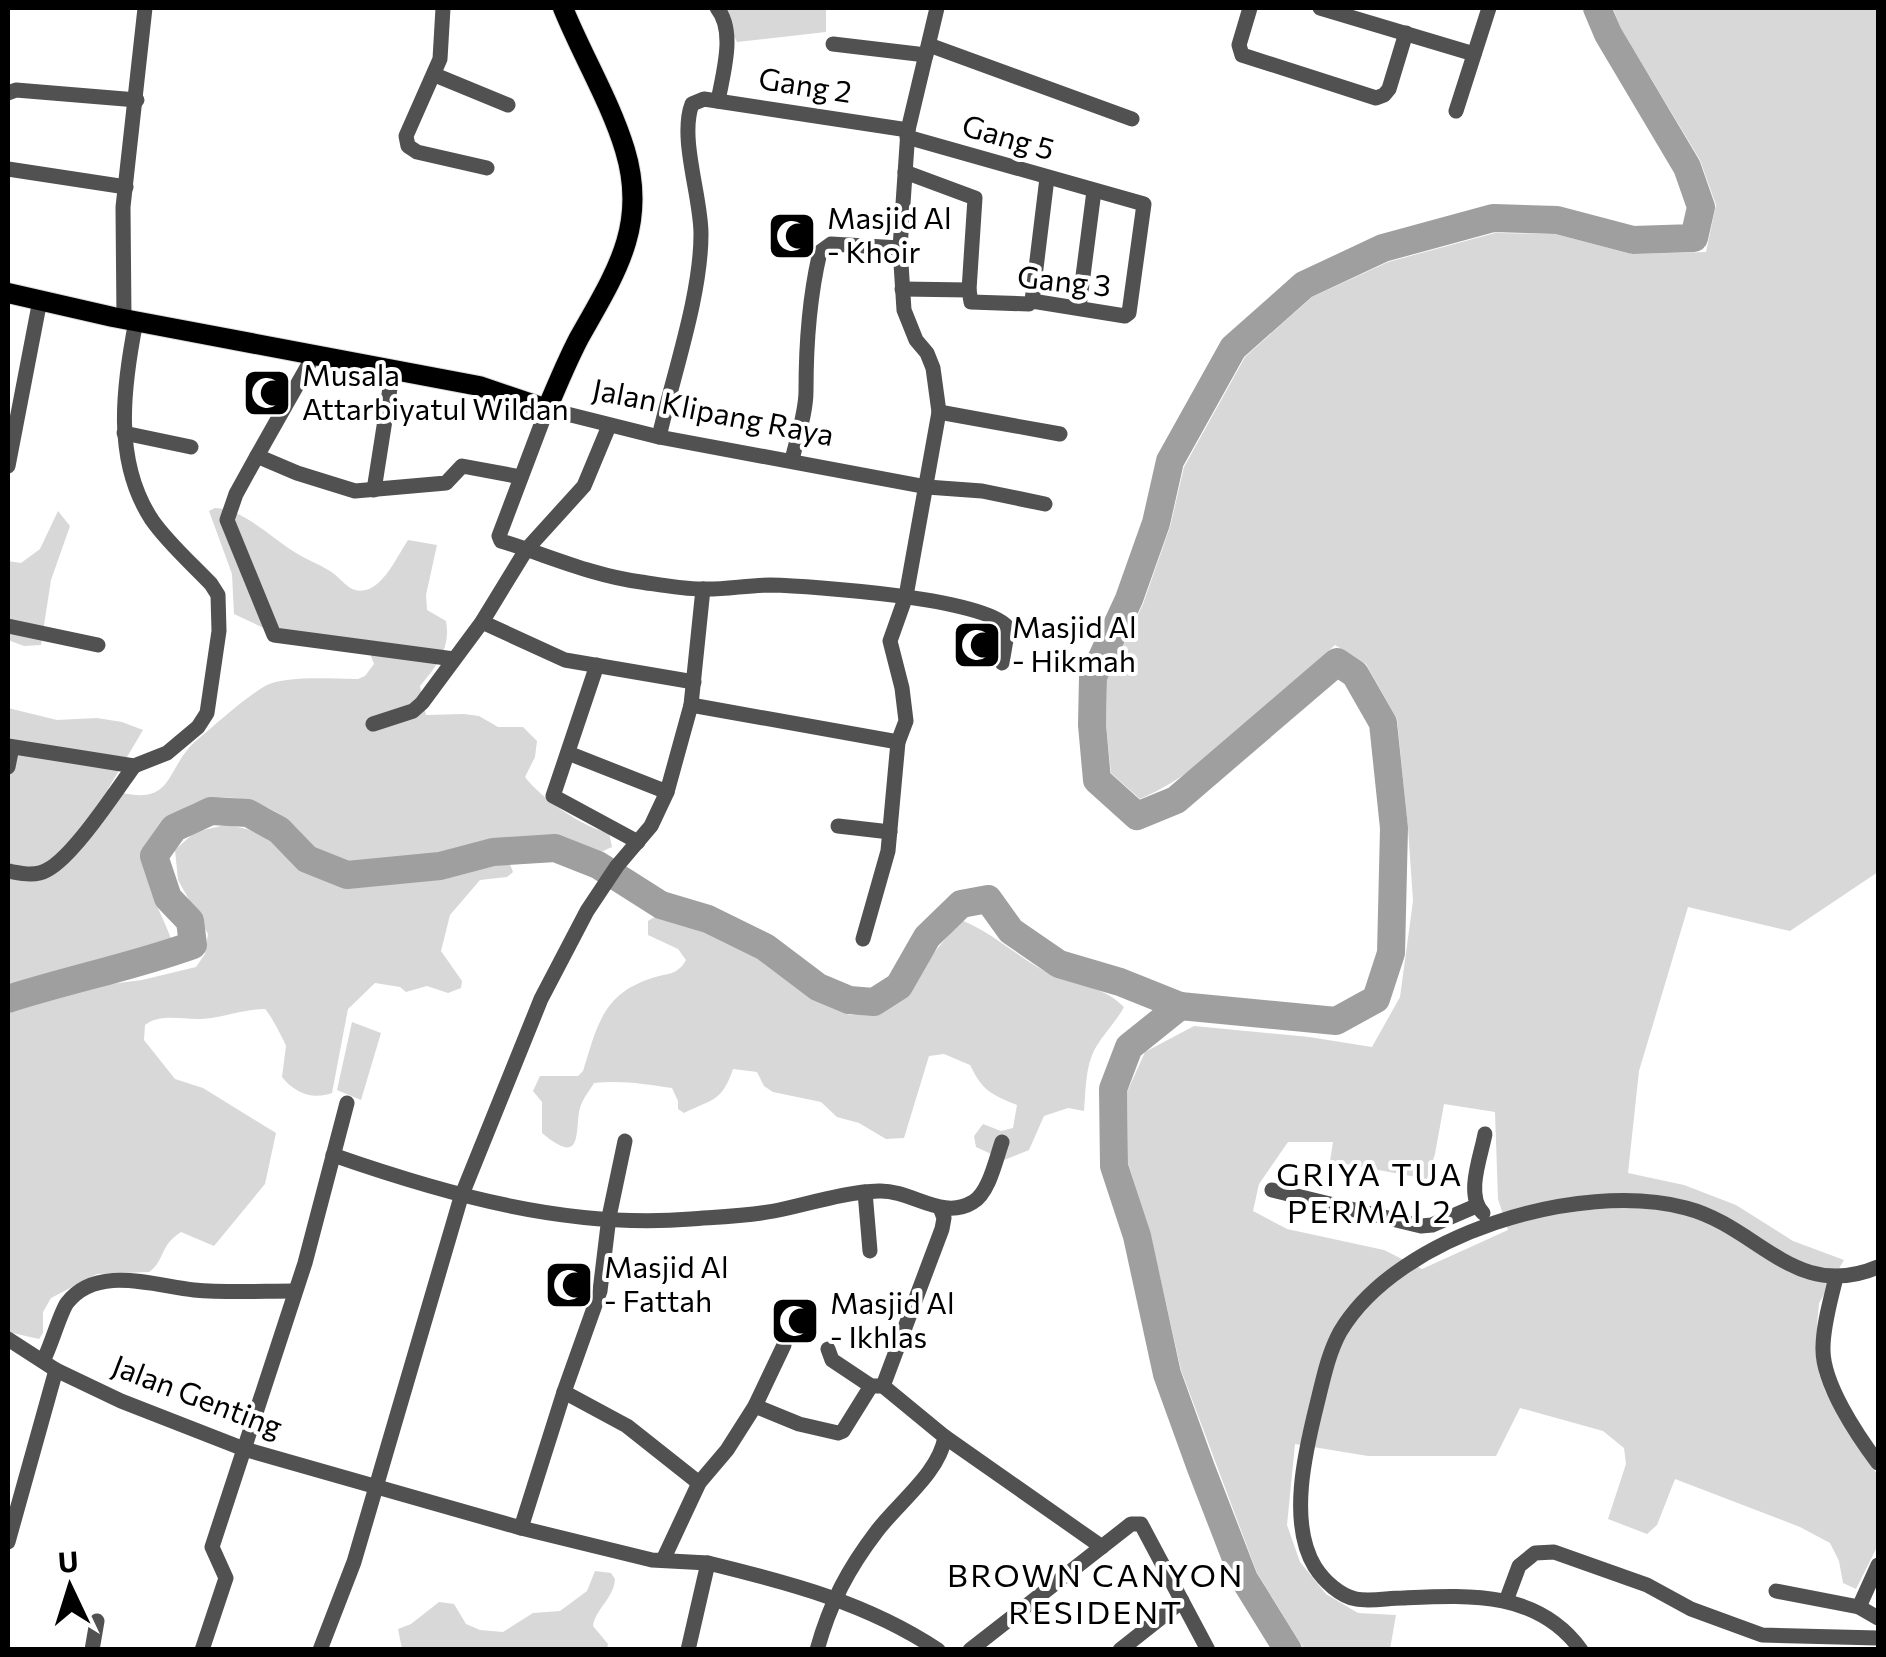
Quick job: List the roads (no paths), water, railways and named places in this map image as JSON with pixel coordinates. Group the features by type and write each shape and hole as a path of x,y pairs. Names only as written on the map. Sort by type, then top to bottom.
{"main road":[{"path":"546,408 576,343 613,279 634,216 621,138 565,8"},
{"name":"Jalan Klipang Raya","path":"8,292 130,320 479,386 546,408"}],"street":[{"path":"8,767 10,746 134,766 151,762 198,727 207,713 220,610 212,584 154,524 130,465 124,432 130,320 122,254 145,8"},
{"path":"443,8 440,60 406,136 408,146 417,152 487,168"},
{"path":"716,8 725,21 726,55 718,101"},
{"path":"863,940 888,851 898,742 906,711 890,641 906,596 940,412 933,368 908,323 900,248 908,134 937,8"},
{"path":"1250,8 1239,45 1242,56 1376,98 1389,89 1406,33"},
{"path":"1320,8 1474,54"},
{"path":"1456,110 1489,8"},
{"path":"833,44 927,50 1132,118"},
{"path":"435,74 508,106"},
{"path":"8,93 16,90 137,100"},
{"name":"Gang 2","path":"659,438 698,266 701,233 688,124 694,102 718,101 908,134"},
{"name":"Gang 5","path":"908,134 1094,190"},
{"path":"8,169 126,187"},
{"path":"905,172 975,198 969,290"},
{"path":"1032,301 1047,178"},
{"path":"1078,308 1094,190"},
{"name":"Gang 3","path":"902,290 969,290 971,302 1032,301 1125,316 1144,204 1094,190"},
{"path":"792,460 806,394 811,291 820,252 831,244 900,248"},
{"path":"8,466 13,405 40,300"},
{"path":"314,355 236,494 228,526 274,635 454,659"},
{"path":"374,490 393,370"},
{"path":"546,408 499,538 526,550 635,582 703,590 768,585 906,596 1002,620 1008,631 1002,663"},
{"name":"Jalan Klipang Raya","path":"546,408 659,438 927,487 982,491 1045,504"},
{"path":"940,412 1060,434"},
{"path":"372,724 413,711 482,622 526,550 584,486 609,426"},
{"path":"124,432 191,447"},
{"path":"257,456 354,491 446,483 462,466 520,477"},
{"path":"320,1650 354,1562 460,1197 541,999 600,889 650,826 667,792 691,705 703,590"},
{"path":"482,622 565,660 694,682"},
{"path":"8,626 98,645"},
{"path":"597,665 555,799 638,842"},
{"path":"691,705 898,742"},
{"path":"568,754 667,792"},
{"path":"8,871 41,873 58,862 109,803 134,766"},
{"path":"838,826 890,832"},
{"path":"202,1650 226,1578 212,1546 296,1292 347,1103"},
{"path":"1485,1134 1474,1194 1476,1206 1494,1222"},
{"path":"521,1528 600,1290 609,1217 625,1142"},
{"path":"333,1156 460,1197 536,1211 669,1220 756,1214 864,1192 903,1193 940,1210 976,1201 1002,1142"},
{"path":"1272,1190 1421,1226 1476,1206"},
{"path":"864,1192 870,1251"},
{"path":"1581,1650 1569,1632 1527,1605 1465,1596 1356,1599 1334,1588 1317,1570 1306,1550 1302,1502 1308,1442 1327,1366 1342,1329 1379,1289 1450,1238 1533,1211 1588,1204 1650,1202 1710,1214 1795,1269 1817,1276 1860,1274 1878,1267"},
{"path":"755,1406 799,1424 838,1433 844,1430 877,1386 942,1229 940,1210"},
{"path":"1836,1277 1822,1346 1824,1369 1845,1412 1878,1463"},
{"path":"8,1542 67,1304 104,1282 141,1281 206,1291 296,1292"},
{"name":"Jalan Genting","path":"8,1339 121,1401 244,1449 378,1484 521,1528 663,1560 708,1563 834,1596 908,1630 938,1650"},
{"path":"663,1560 698,1482 727,1450 755,1406 784,1345"},
{"path":"828,1349 832,1360 877,1386 1102,1546"},
{"path":"564,1392 627,1426 698,1482"},
{"path":"817,1650 834,1596 875,1534 942,1456 945,1437"},
{"path":"970,1650 1131,1524 1141,1524 1208,1650"},
{"path":"1506,1601 1519,1566 1536,1552 1554,1552 1618,1574 1759,1642 1878,1638"},
{"path":"688,1650 708,1563"},
{"path":"1860,1607 1878,1565"},
{"path":"1776,1591 1860,1607 1878,1618"},
{"path":"1120,1650 1182,1602"},
{"path":"92,1650 97,1621"}],"waterway":[{"path":"1288,1650 1244,1579 1167,1374 1137,1236 1114,1166 1113,1089 1129,1047 1180,1006 1336,1021 1376,999 1391,953 1394,828 1383,723 1355,674 1337,662 1176,800 1137,816 1097,780 1093,677 1129,599 1156,523 1170,461 1233,348 1304,285 1383,248 1493,218 1557,220 1633,240 1694,238 1701,207 1687,167 1608,34 1597,8"},
{"path":"8,999 193,945 190,921 168,898 154,856 174,828 211,811 248,813 279,830 307,859 347,875 440,866 493,852 555,848 598,865 661,905 708,919 765,947 818,987 849,1000 874,1002 899,986 927,937 961,904 988,899 1011,931 1059,964 1180,1006"}],"place":[{"name":"Masjid Al - Khoir","path":"792,236"},
{"name":"Musala Attarbiyatul Wildan","path":"267,393"},
{"name":"Masjid Al - Hikmah","path":"977,645"},
{"name":"Masjid Al - Fattah","path":"569,1285"},
{"name":"Masjid Al - Ikhlas","path":"795,1321"}],"district":[{"name":"GRIYA TUA PERMAI 2","path":"1370,1194"},
{"name":"BROWN CANYON RESIDENT","path":"1096,1594"}]}
